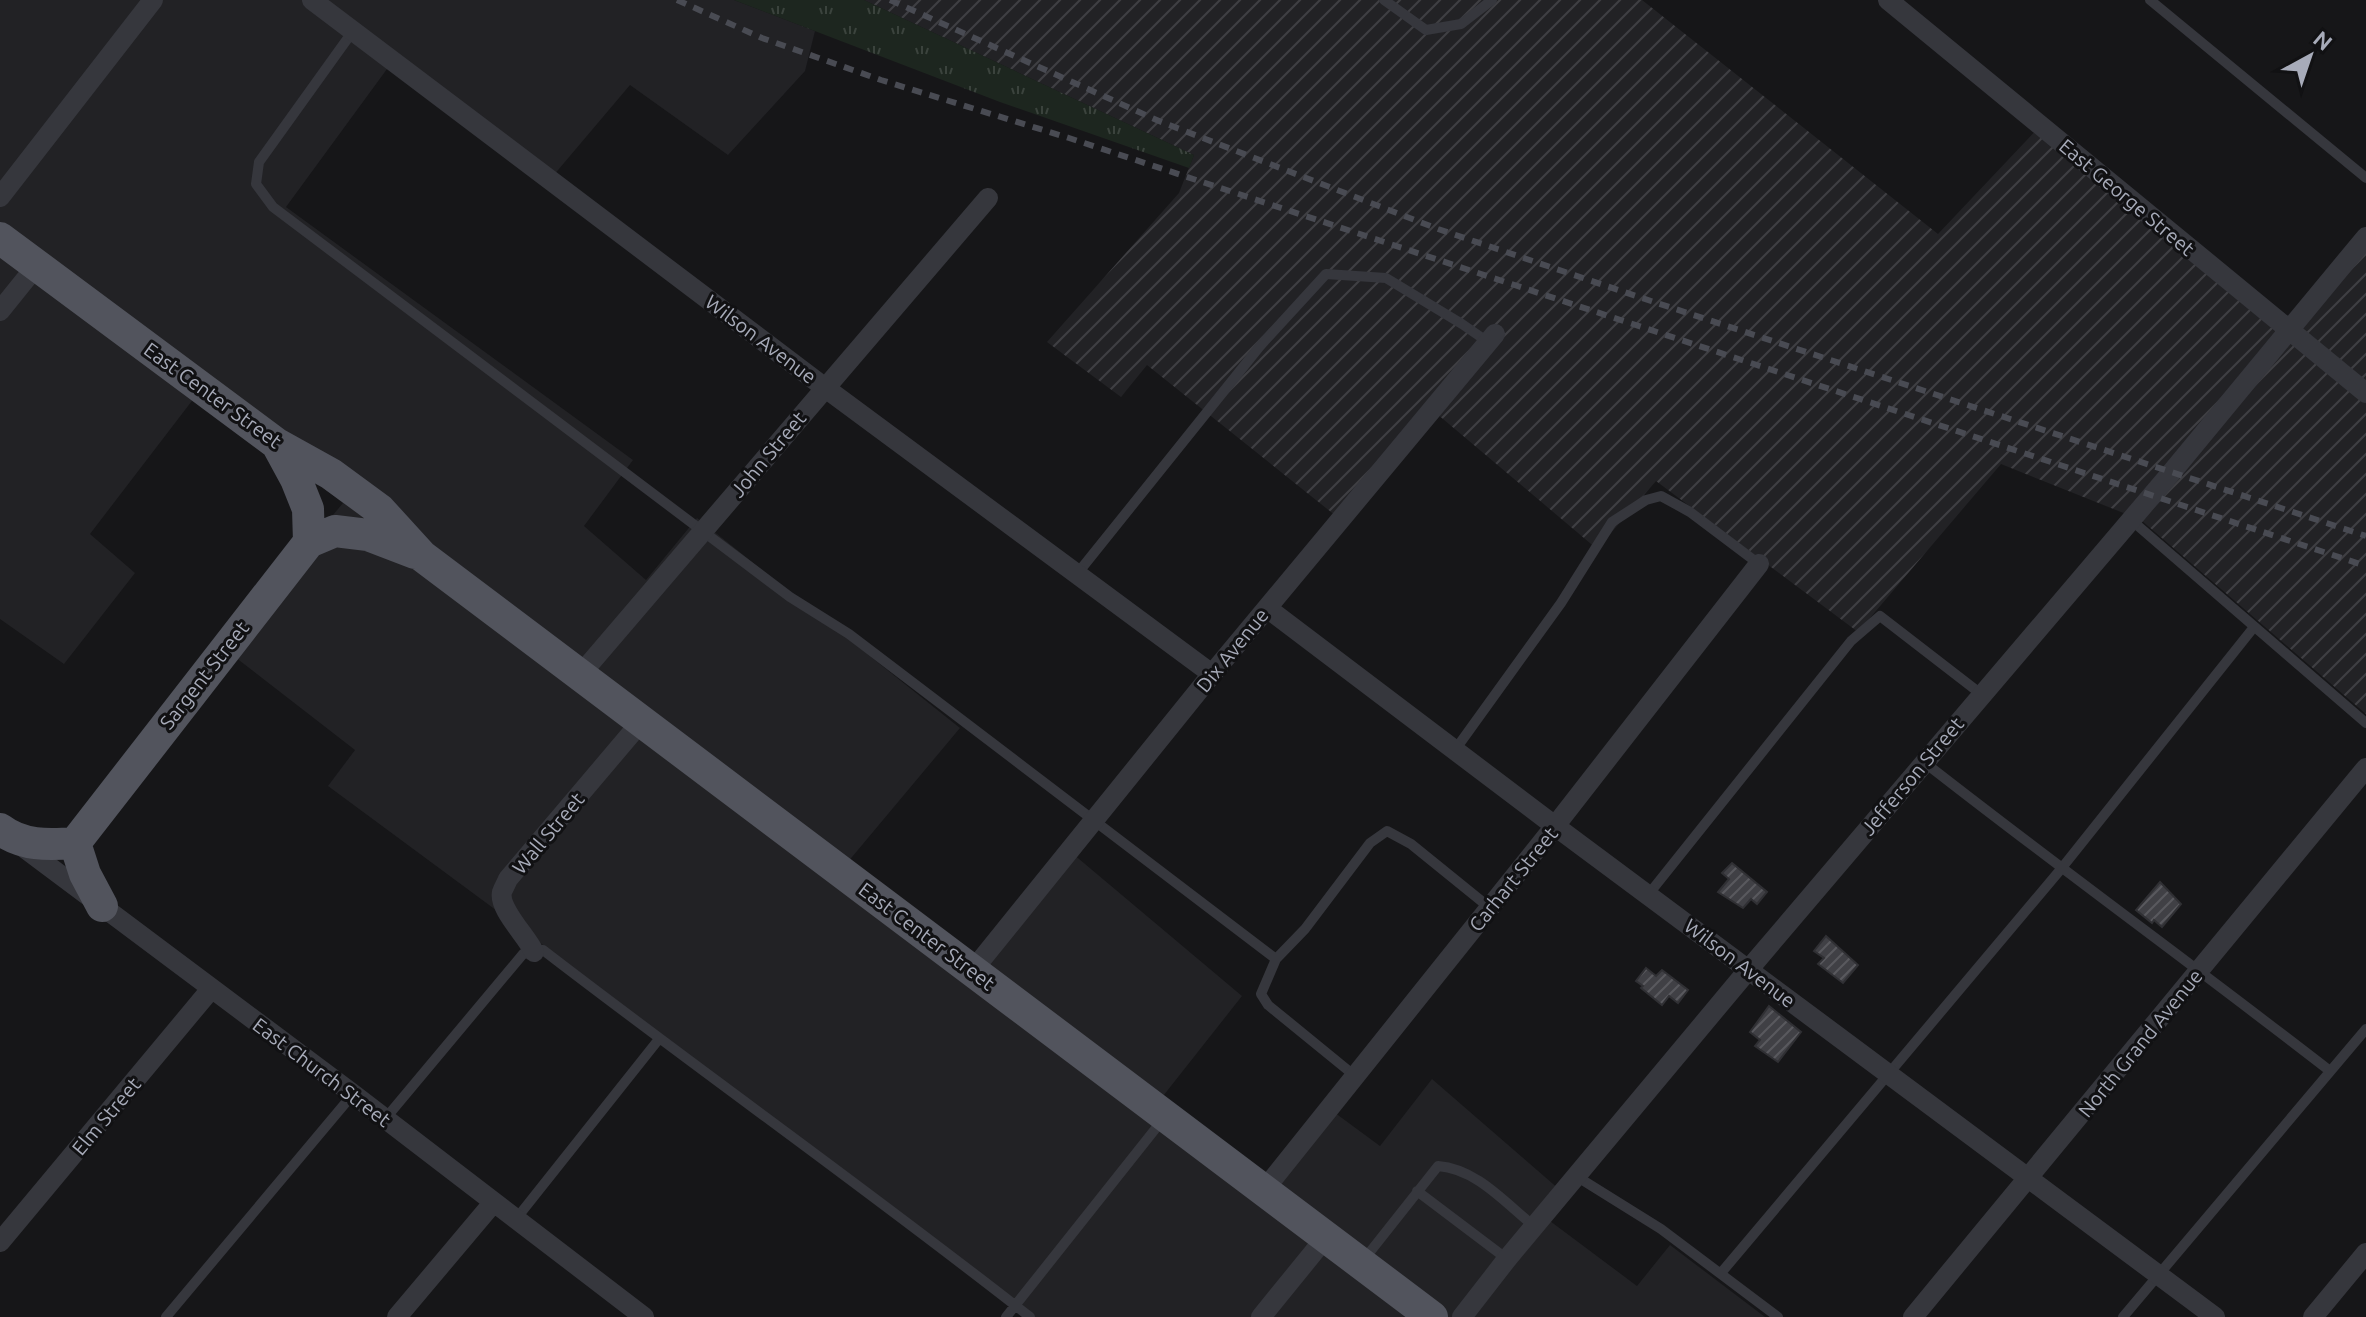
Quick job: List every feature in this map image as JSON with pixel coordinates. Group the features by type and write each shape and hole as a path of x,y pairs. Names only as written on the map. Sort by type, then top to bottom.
{"main road":[{"name":"East Center Street","path":"0,238 277,444 331,474 380,510 422,556 1432,1317"},
{"path":"277,444 308,509 309,542"},
{"name":"East Center Street","path":"309,542 335,531 368,535 422,556"},
{"name":"Sargent Street","path":"75,843 309,542"},
{"path":"6,834 46,845 75,843 85,874 102,906"}],"street":[{"path":"0,197 153,0"},
{"name":"Wilson Avenue","path":"312,0 824,387 1212,674"},
{"name":"East George Street","path":"1888,0 2366,393"},
{"name":"John Street","path":"580,675 988,198"},
{"name":"Jefferson Street","path":"1462,1317 1749,969 2171,473 2366,237"},
{"path":"0,311 37,265"},
{"name":"Dix Avenue","path":"973,970 1212,674 1491,338"},
{"name":"Carhart Street","path":"1264,1190 1555,826 1759,564"},
{"name":"Wilson Avenue","path":"1267,608 2215,1317"},
{"name":"Wall Street","path":"534,952 528,938 506,911 502,891 508,879 641,722"},
{"name":"North Grand Avenue","path":"1913,1317 2366,768"},
{"name":"East Church Street","path":"6,834 644,1317"},
{"name":"Elm Street","path":"0,1242 211,989"},
{"path":"397,1317 493,1203"},
{"path":"1261,1317 1326,1237"},
{"path":"2313,1317 2366,1253"}],"lane":[{"path":"1384,0 1426,30 1461,24 1492,0"},
{"path":"2150,0 2366,178"},
{"path":"353,31 259,162 256,184 273,207 790,597 849,634 1276,959"},
{"path":"1077,574 1260,346 1326,274 1386,278 1491,338"},
{"path":"1455,750 1561,603 1612,522 1646,500 1661,496 1690,512 1759,564"},
{"path":"2130,519 2366,723"},
{"path":"1648,895 1851,641 1880,616 1981,694"},
{"path":"1721,1273 2061,869 2254,627"},
{"path":"1924,762 2330,1071"},
{"path":"1355,1076 1268,1005 1261,994 1276,959 1305,929 1370,843 1387,831 1411,844 1490,908"},
{"path":"385,1119 523,954 543,950 1030,1317"},
{"path":"2123,1317 2366,1029"},
{"path":"516,1219 659,1039"},
{"path":"166,1317 353,1094"},
{"path":"1006,1317 1165,1117"},
{"path":"1361,1263 1438,1166 1454,1167 1470,1174 1534,1226"},
{"path":"1576,1176 1661,1229 1778,1317"},
{"path":"1417,1191 1507,1259"}],"shaded area":[{"path":"0,0 734,0 815,31 805,71 728,155 630,85 553,176 398,54 286,207 633,460 584,526 646,580 697,518 960,728 842,869 973,965 1066,848 1242,996 1156,1105 1261,1188 1323,1104 1380,1146 1432,1079 1560,1190 1542,1215 1637,1286 1670,1245 1765,1317 1025,1317 543,945 328,786 355,750 222,647 343,503 198,393 90,534 135,573 64,664 0,619"},
{"path":"864,0 1642,0 1938,234 2042,124 2290,327 2366,236 2366,714 2141,520 2001,464 1858,632 1656,481 1597,549 1430,408 1336,516 1147,365 1121,397 1047,342 1179,193 1194,155"}],"green space":[{"path":"734,0 864,0 1194,155 1189,168 1000,102"}],"building":[{"path":"1732,863 1767,892 1757,904 1751,899 1743,908 1718,892 1729,879 1722,873"},
{"path":"2160,882 2181,904 2162,927 2136,910"},
{"path":"1826,936 1858,965 1843,983 1818,964 1824,958 1814,951"},
{"path":"1646,968 1656,976 1662,970 1688,990 1678,1003 1669,996 1662,1005 1641,988 1643,986 1636,981"},
{"path":"1769,1006 1801,1032 1778,1062 1755,1046 1760,1040 1750,1032"}],"railway":[{"path":"677,0 762,38 881,80 1069,138 2366,566"},
{"path":"890,0 1159,121 1438,229 2366,536"}]}
